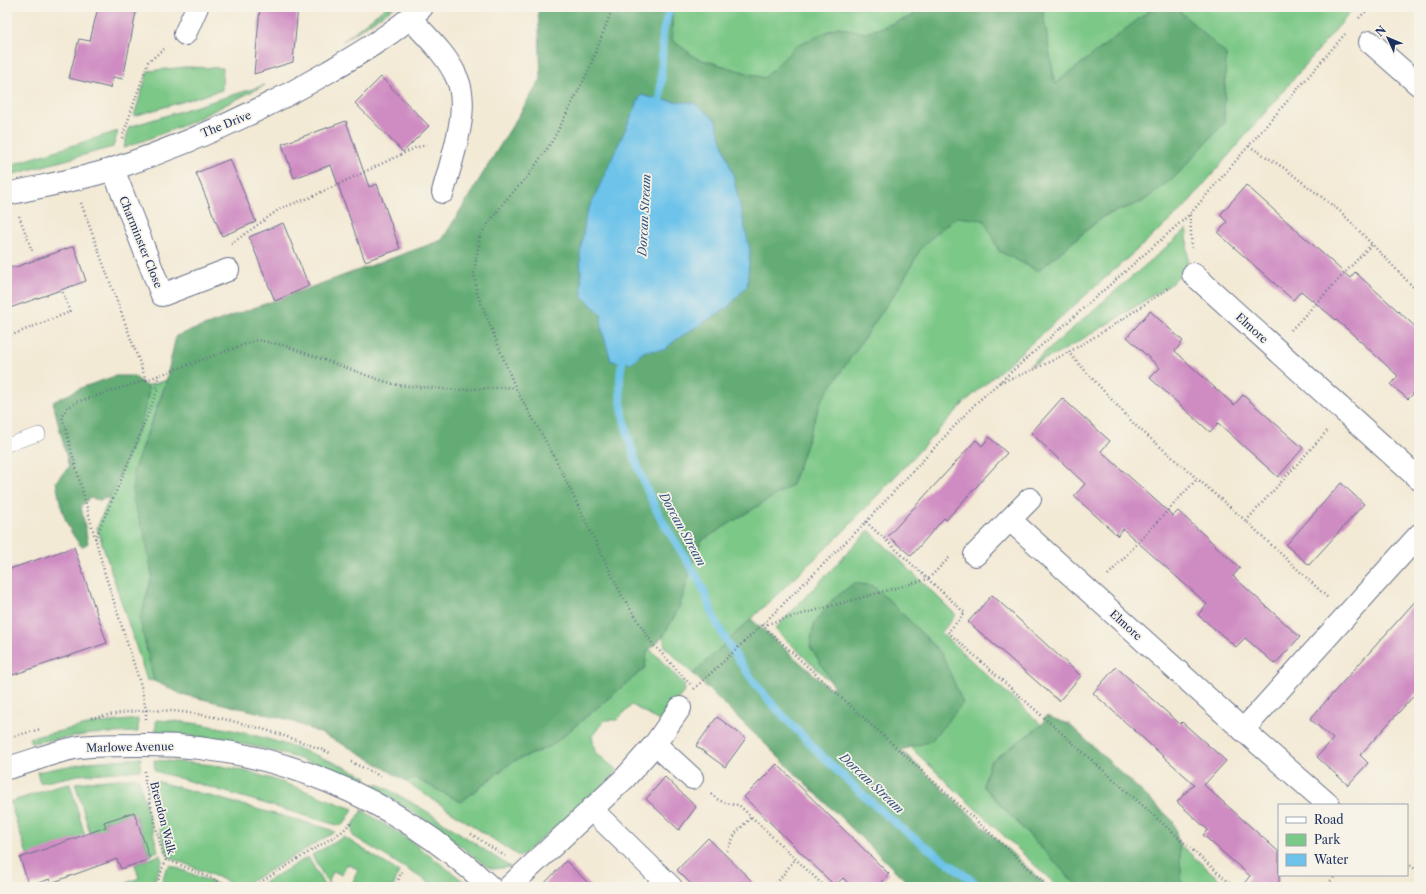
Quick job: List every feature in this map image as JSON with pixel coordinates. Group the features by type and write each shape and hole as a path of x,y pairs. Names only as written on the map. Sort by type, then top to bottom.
{"street":[{"path":"185,34 197,7"},
{"path":"416,13 456,75 462,91 462,105 457,136 443,192"},
{"name":"The Drive","path":"8,193 73,180 112,169 259,111 353,57 416,13"},
{"path":"1370,42 1419,85"},
{"name":"Charminster Close","path":"112,169 162,295 228,270"},
{"name":"Elmore","path":"1193,274 1419,479"},
{"path":"975,555 1030,499"},
{"name":"Elmore","path":"1010,520 1243,730 1328,804"},
{"path":"1243,730 1419,535"},
{"path":"509,887 625,778 655,744 680,708"},
{"name":"Marlowe Avenue","path":"7,768 78,748 146,744 215,750 251,757 329,781 378,803 434,839 467,865 490,887"},
{"path":"655,744 692,778"},
{"path":"592,809 671,887"}],"lane":[{"path":"7,445 39,434"}],"path":[{"path":"613,7 588,72 553,140 528,176 504,202 480,236 474,274 477,294 516,387 554,456 621,594 637,622 652,643 694,688"},
{"path":"1356,21 1370,7"},
{"path":"711,672 749,638 866,522 975,404 1190,214 1347,32"},
{"path":"112,169 148,62 185,34"},
{"path":"228,270 223,250 280,208 309,198 415,148 457,136"},
{"path":"1249,146 1284,168 1341,212 1419,292"},
{"path":"73,180 146,380 257,340 283,345 397,385 457,390 516,387"},
{"path":"8,193 32,251"},
{"path":"999,382 1027,374 1068,352 1193,274 1190,214"},
{"path":"1275,348 1372,244"},
{"path":"7,337 70,312 62,290"},
{"path":"1068,352 1135,424 1246,521 1347,615"},
{"path":"95,540 132,455 157,390 158,376"},
{"name":"Brendon Walk","path":"146,380 77,402 67,408 62,416 95,540 141,686 146,710 145,781 161,848 166,859 156,887"},
{"path":"1246,521 1344,411"},
{"path":"1091,593 1197,478"},
{"path":"866,522 965,613 948,632 1234,887"},
{"path":"762,625 928,579 963,544 975,555"},
{"path":"762,625 1049,887"},
{"path":"129,712 159,710"},
{"path":"7,738 28,732"},
{"path":"370,770 386,778"},
{"path":"692,778 717,800 726,804 739,805 825,887"},
{"path":"727,851 735,834 750,817"},
{"path":"253,887 343,831"},
{"path":"166,859 232,887"},
{"path":"774,887 795,859"},
{"path":"1408,864 1419,872"},
{"path":"395,887 403,870"},
{"path":"1325,887 1335,876"}],"green space":[{"path":"386,7 394,7 343,41"},
{"path":"538,7 672,7 672,40 696,58 764,78 797,45 838,27 866,33 913,16 915,7 1042,7 1055,84 1154,7 1175,7 1226,54 1224,123 1177,175 1142,202 1103,216 1038,271 999,251 984,220 957,217 941,229 921,248 903,281 821,401 792,485 701,541 678,610 663,637 647,651 645,668 551,746 512,762 461,802 415,778 405,781 358,752 320,733 286,719 181,694 154,681 140,621 152,575 145,535 133,501 133,471 164,390 176,336 442,240 541,79"},
{"path":"672,7 915,7 913,16 866,33 838,27 797,45 764,78 696,58 672,40"},
{"path":"1042,7 1154,7 1055,84"},
{"path":"1175,7 1355,7 1182,210 965,402 844,531 693,674 665,647 663,637 678,610 701,541 792,485 821,401 903,281 921,248 941,229 957,217 985,220 999,251 1038,271 1104,216 1142,202 1177,175 1224,123 1226,54"},
{"path":"185,67 223,68 222,90 134,116 148,71"},
{"path":"265,85 187,124 124,148 129,127"},
{"path":"118,131 113,147 7,176 7,166"},
{"path":"1187,229 1188,266 1171,284 1059,353 1029,366"},
{"path":"115,376 134,376 149,389 142,421 110,497 100,500 90,498 81,506 88,543 82,547 76,540 67,524 56,481 69,467 53,402 83,387"},
{"path":"167,380 142,446 133,501 145,535 152,575 140,621 154,681 147,680 97,528 142,421 149,389 146,386"},
{"path":"869,530 956,615 941,633 1042,725 990,762 983,786 1078,887 1058,887 910,747 931,741 942,654 894,605 873,586 810,646 834,685 775,629"},
{"path":"854,583 873,586 894,605 942,654 963,703 931,741 901,750 1048,887 912,887 693,674 751,619 829,688 834,686 810,646 814,624 832,600"},
{"path":"650,649 684,684 685,691 659,721 632,705 617,720 605,720 592,736 595,752 618,771 598,791 520,857 405,781 415,778 461,802 512,762 551,746 645,668 647,651"},
{"path":"1046,716 1069,724 1173,821 1179,844 1182,887 1078,887 983,786 990,762 1042,725"},
{"path":"138,719 138,732 91,734 31,743 29,738 92,724"},
{"path":"156,720 211,726 264,738 316,755 367,777 362,784 311,763 262,748 211,739 156,732"},
{"path":"141,758 140,770 79,775 40,783 37,772 89,762"},
{"path":"154,760 213,765 238,769 288,784 353,809 345,823 340,826 155,771"},
{"path":"136,778 139,780 158,851 149,855 134,812 104,822 106,828 90,833 75,783"},
{"path":"152,780 329,829 335,832 241,887 171,858 166,852 148,783"},
{"path":"377,783 428,812 510,867 493,869 486,866 432,824 374,788"},
{"path":"70,784 85,836 32,870 10,802"},
{"path":"362,810 408,839 471,887 436,887 353,836 352,827"},
{"path":"344,837 399,872 393,887 363,887 363,885 353,881 358,869 346,864 342,875 333,871 328,884 312,855"},
{"path":"1179,844 1228,887 1182,887"},
{"path":"160,855 162,861 152,887 127,887 126,883 139,878 135,864"},
{"path":"308,857 325,887 257,887"},
{"path":"170,865 224,887 160,887 166,869"}],"water":[{"path":"641,95 661,100 694,103 715,119 733,175 750,250 747,286 727,308 677,339 664,350 645,351 631,363 611,361 602,330 601,314 582,296 580,254 586,215"}],"building":[{"path":"98,7 137,7 123,79 113,77 110,88 69,78 79,39 90,41"},
{"path":"260,7 298,7 293,62 254,74"},
{"path":"381,77 429,126 403,152 355,103"},
{"path":"346,121 369,187 377,184 400,249 365,261 331,165 294,178 282,144"},
{"path":"230,159 256,222 222,236 196,173"},
{"path":"1246,185 1350,278 1355,272 1419,330 1419,395 1415,392 1408,399 1391,385 1398,376 1347,329 1301,291 1293,300 1218,233 1227,222 1220,215"},
{"path":"283,223 309,286 275,301 249,237"},
{"path":"74,246 86,281 7,309 7,267 16,267"},
{"path":"1150,311 1183,341 1175,351 1234,405 1243,395 1303,448 1278,477 1218,423 1210,432 1150,378 1160,368 1127,337"},
{"path":"1062,398 1110,441 1101,451 1173,516 1178,511 1240,568 1233,576 1300,637 1275,664 1245,638 1236,647 1198,615 1207,604 1123,529 1118,536 1074,496 1085,484 1031,433"},
{"path":"989,437 1007,453 946,520 944,518 911,556 888,536 976,440 982,446"},
{"path":"1341,483 1364,504 1309,565 1286,545"},
{"path":"74,547 107,643 7,677 7,570"},
{"path":"992,595 1081,676 1059,701 968,622"},
{"path":"1419,597 1419,690 1360,755 1368,763 1348,785 1317,757 1333,739 1310,719"},
{"path":"1116,667 1180,724 1182,722 1226,761 1204,785 1278,851 1279,887 1241,887 1250,876 1203,835 1208,830 1177,802 1194,784 1093,693"},
{"path":"717,717 746,738 725,767 696,746"},
{"path":"777,764 889,874 876,887 852,887 843,878 835,886 744,797"},
{"path":"665,777 696,807 679,830 646,799"},
{"path":"134,812 150,859 121,869 117,859 51,883 50,879 29,886 20,858 106,827 104,822"},
{"path":"708,838 758,887 694,887 677,870"},
{"path":"566,861 592,887 541,887"}],"waterway":[{"name":"Dorcan Stream","path":"660,109 663,32 670,7"},
{"name":"Dorcan Stream","path":"625,354 621,371 620,390 623,412 634,455 649,495 657,511 700,583 715,620 735,654 751,678 768,699 844,778 899,826 980,887"}]}
